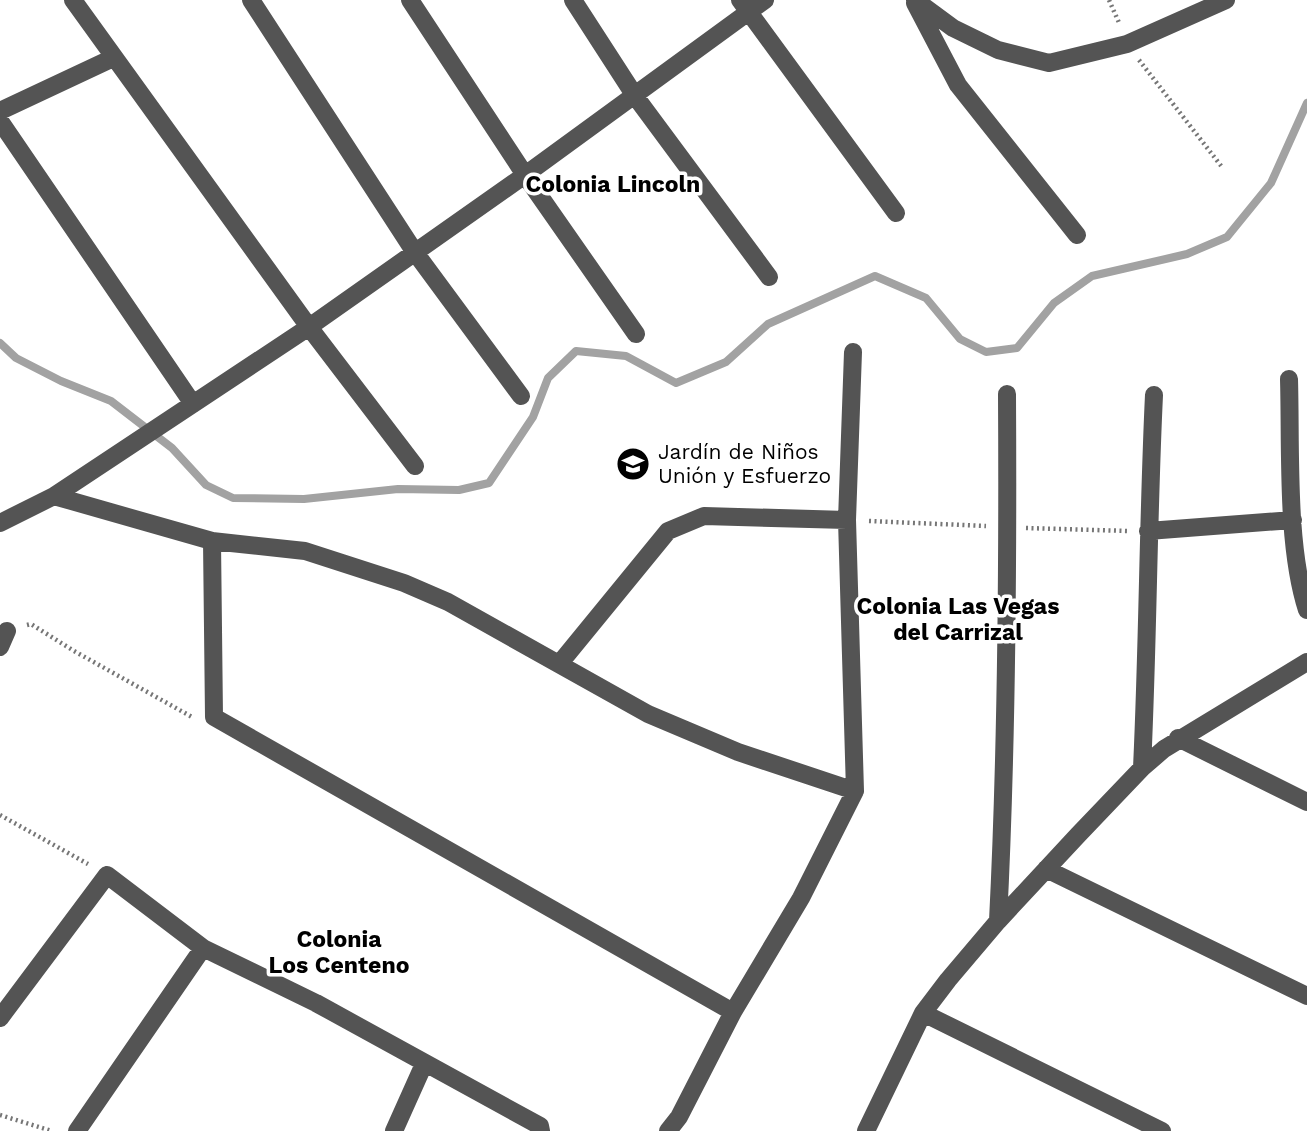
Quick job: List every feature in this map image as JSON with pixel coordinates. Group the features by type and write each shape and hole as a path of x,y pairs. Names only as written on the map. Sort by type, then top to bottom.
{"street":[{"path":"73,0 309,327 415,466"},
{"path":"251,0 414,251 521,396"},
{"path":"410,0 636,334"},
{"path":"573,0 635,96 769,277"},
{"path":"0,523 54,496 309,327 635,96 744,6 765,0"},
{"path":"914,0 953,27 998,50 1049,62 1127,44 1226,0"},
{"path":"914,0 958,85 1077,235"},
{"path":"744,6 897,213"},
{"path":"0,111 113,58"},
{"path":"0,121 193,404"},
{"path":"668,1131 679,1117 733,1012 801,898 855,792 848,520 853,352"},
{"path":"1289,379 1293,520 1300,588 1307,610"},
{"path":"998,920 1008,527 1007,394"},
{"path":"1142,768 1148,647 1148,531 1154,395"},
{"path":"54,496 212,541 304,551 404,583 447,602 648,714 738,752 855,792"},
{"path":"560,663 668,531 704,516 848,520"},
{"path":"1148,531 1293,520"},
{"path":"212,541 214,717 733,1012"},
{"path":"1298,562 1307,541"},
{"path":"866,1131 923,1013 998,920 1142,768 1178,738 1307,662"},
{"path":"1178,738 1307,802"},
{"path":"1046,869 1307,996"},
{"path":"0,1018 107,874 204,948 316,1003 540,1126 541,1131"},
{"path":"77,1131 204,948"},
{"path":"923,1013 1162,1131"},
{"path":"394,1131 424,1064"}],"path":[{"path":"1127,44 1222,167"},
{"path":"3,639 31,624 189,716 214,717"},
{"path":"0,815 107,874"},
{"path":"0,1115 52,1131"}],"waterway":[{"path":"0,343 16,358 61,381 111,401 172,448 206,485 233,498 304,499 398,489 459,490 489,483 533,417 548,378 576,351 626,356 676,383 726,362 768,324 875,276 926,298 960,339 986,352 1017,348 1054,303 1092,276 1187,254 1227,237 1271,183 1307,103"}],"place":[{"name":"Jardín de Niños Unión y Esfuerzo","path":"633,464"}],"district":[{"name":"Colonia Lincoln","path":"613,184"},
{"name":"Colonia Las Vegas del Carrizal","path":"958,619"},
{"name":"Colonia Los Centeno","path":"339,952"}]}
